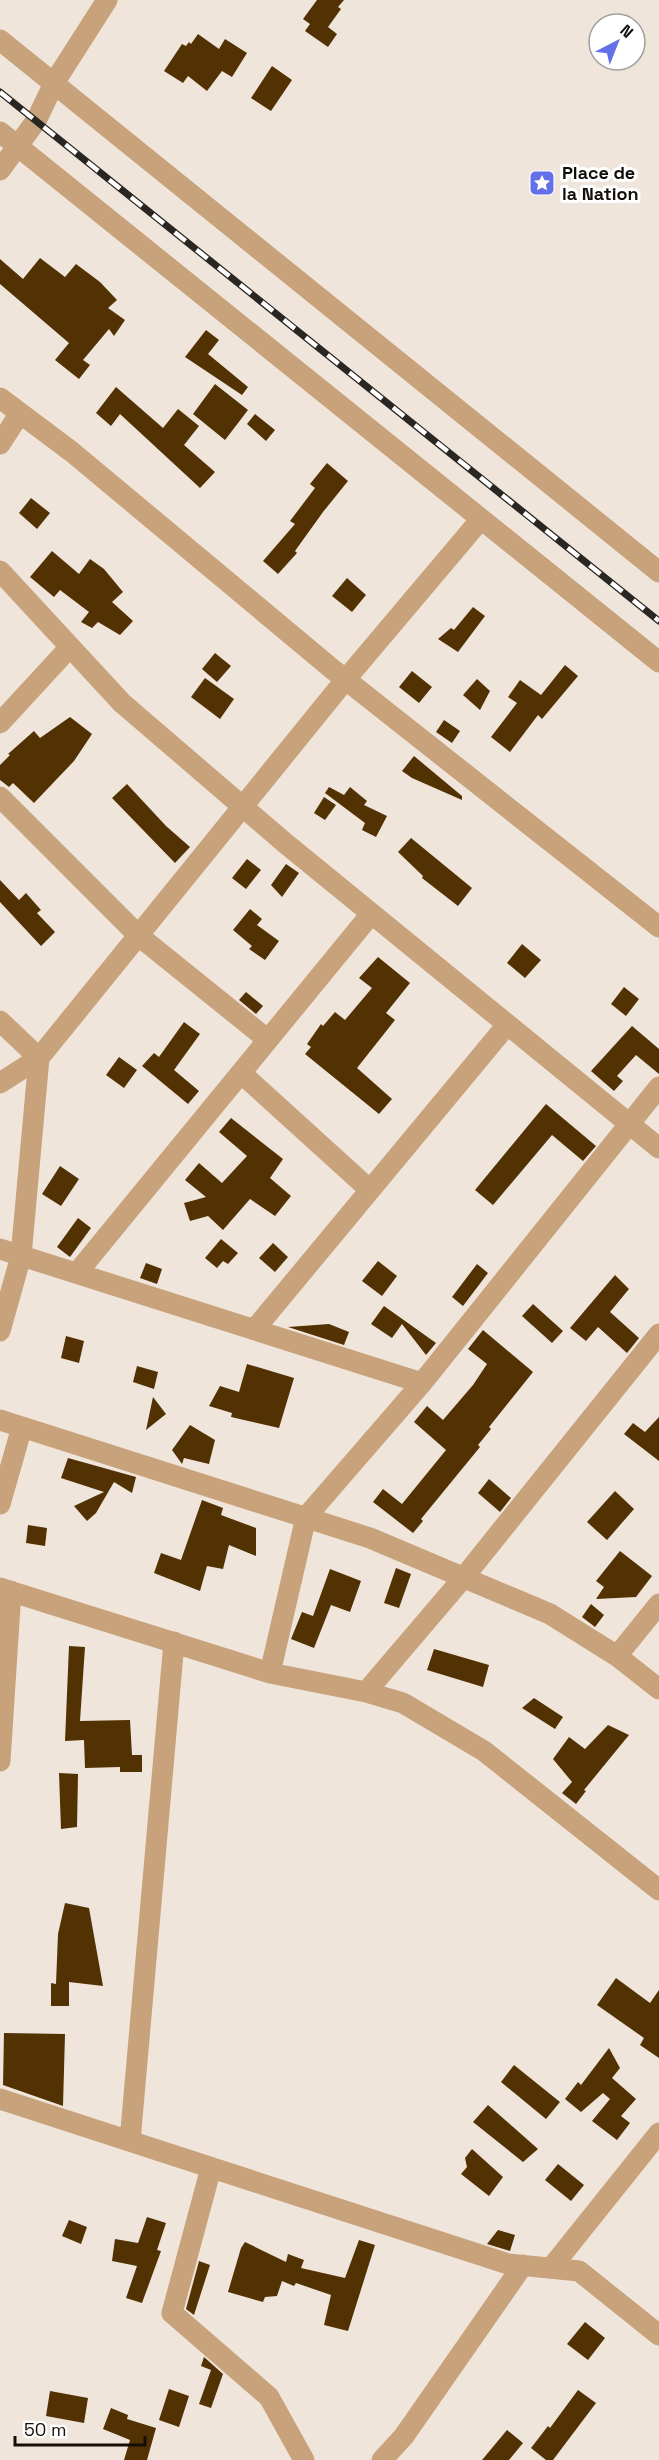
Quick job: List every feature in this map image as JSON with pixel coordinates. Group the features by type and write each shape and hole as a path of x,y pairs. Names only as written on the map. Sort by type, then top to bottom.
{"street":[{"path":"0,170 36,121 54,83 107,0"},
{"path":"0,40 659,572"},
{"path":"0,132 659,662"},
{"path":"0,398 72,452 346,680 659,927"},
{"path":"0,444 20,413"},
{"path":"0,1083 39,1058 346,680 482,519"},
{"path":"0,571 122,703 371,914 659,1149"},
{"path":"0,723 70,647"},
{"path":"0,797 139,936 268,1040"},
{"path":"77,1273 371,914"},
{"path":"0,1021 39,1058"},
{"path":"254,1330 507,1025"},
{"path":"0,1330 21,1256 39,1058"},
{"path":"241,1073 370,1190"},
{"path":"270,1673 306,1517 422,1383 659,1086"},
{"path":"0,1249 422,1383"},
{"path":"366,1692 464,1577 659,1334"},
{"path":"0,1420 370,1538 550,1614 617,1656 659,1689"},
{"path":"0,1504 22,1427"},
{"path":"0,1761 5,1589 270,1673 366,1692 403,1703 484,1751 659,1890"},
{"path":"617,1656 659,1604"},
{"path":"130,2141 174,1642"},
{"path":"0,2099 508,2264 579,2271 659,2335"},
{"path":"550,2268 659,2133"},
{"path":"211,2168 172,2313 269,2397 304,2460"},
{"path":"382,2460 404,2436 522,2265"}],"building":[{"path":"317,0 344,0 338,7 341,9 328,27 337,34 328,47 305,31 310,24 303,19"},
{"path":"198,34 219,49 225,39 247,53 232,77 222,71 207,91 188,76 183,83 164,71 182,44 186,46 189,42 191,44"},
{"path":"272,66 292,80 271,111 251,98"},
{"path":"40,258 65,277 76,264 100,282 117,300 108,308 125,320 114,336 109,329 83,360 90,365 79,379 55,360 69,343 0,284 0,259 23,279"},
{"path":"206,330 219,340 208,354 248,387 242,395 185,357"},
{"path":"215,384 248,410 225,440 193,414"},
{"path":"116,387 163,428 178,409 199,426 184,445 215,472 200,488 120,414 111,426 96,413"},
{"path":"255,414 275,430 266,441 247,424"},
{"path":"327,463 348,481 295,551 297,553 278,574 263,561 295,524 290,521 315,488 310,484"},
{"path":"31,498 50,513 37,529 19,513"},
{"path":"52,551 79,574 90,559 104,569 123,592 112,602 133,621 120,635 98,622 92,628 81,622 89,612 60,590 54,597 30,577"},
{"path":"347,578 366,595 352,612 332,596"},
{"path":"473,607 485,616 458,652 438,639 451,628 454,630"},
{"path":"215,653 231,666 217,682 202,669"},
{"path":"565,665 578,676 542,719 538,715 510,752 491,737 517,703 508,697 520,680 541,695"},
{"path":"412,671 432,687 419,703 399,687"},
{"path":"205,678 234,699 220,719 191,697"},
{"path":"477,679 490,691 480,710 463,695"},
{"path":"70,717 92,734 74,761 34,803 13,783 9,787 0,780 0,765 10,755 8,754 34,731 40,738"},
{"path":"444,720 460,731 452,743 436,732"},
{"path":"414,756 462,796 462,800 412,778 402,771"},
{"path":"127,784 166,826 190,847 175,863 112,798"},
{"path":"329,787 344,795 350,787 367,801 364,805 387,816 376,837 362,830 365,823 325,793"},
{"path":"324,797 336,805 325,820 314,813"},
{"path":"411,838 472,888 458,906 422,878 423,876 398,852"},
{"path":"247,859 261,870 246,889 232,878"},
{"path":"286,864 299,873 282,897 271,885"},
{"path":"0,880 19,900 26,893 41,910 37,913 55,932 41,946 0,902"},
{"path":"250,909 262,919 257,925 279,941 265,960 249,949 252,946 233,930"},
{"path":"522,944 541,960 525,978 507,963"},
{"path":"378,957 410,983 386,1013 395,1020 357,1068 392,1099 379,1114 305,1054 311,1047 307,1044 321,1024 323,1026 335,1012 345,1020 372,988 359,978"},
{"path":"624,987 639,999 626,1016 611,1004"},
{"path":"246,992 263,1006 256,1014 239,1000"},
{"path":"184,1022 200,1034 174,1070 199,1091 188,1104 142,1066 154,1053 159,1057"},
{"path":"632,1026 659,1049 659,1074 636,1055 617,1076 623,1081 614,1091 591,1071"},
{"path":"119,1057 137,1070 124,1088 106,1075"},
{"path":"546,1104 596,1146 583,1161 552,1135 493,1205 475,1190"},
{"path":"231,1118 283,1159 270,1178 291,1196 275,1216 250,1199 223,1230 208,1216 190,1221 184,1203 206,1197 185,1180 199,1163 222,1183 247,1156 219,1132"},
{"path":"60,1166 79,1179 61,1206 42,1194"},
{"path":"78,1218 91,1228 70,1257 57,1247"},
{"path":"221,1239 238,1253 228,1264 223,1261 217,1268 205,1258"},
{"path":"273,1243 288,1257 275,1272 259,1258"},
{"path":"378,1261 397,1276 382,1296 362,1281"},
{"path":"146,1263 162,1269 157,1284 140,1278"},
{"path":"477,1264 488,1273 463,1306 452,1297"},
{"path":"615,1275 629,1289 610,1312 639,1338 627,1353 598,1327 586,1341 570,1328"},
{"path":"533,1304 563,1331 552,1343 522,1316"},
{"path":"384,1306 436,1343 426,1355 402,1324 392,1338 371,1324"},
{"path":"329,1324 349,1332 344,1345 288,1327"},
{"path":"483,1330 533,1372 489,1427 491,1429 478,1445 480,1447 421,1519 423,1521 413,1533 373,1502 383,1489 402,1504 446,1450 414,1422 427,1406 443,1420 473,1385 487,1364 468,1349"},
{"path":"66,1336 84,1341 79,1363 61,1358"},
{"path":"247,1364 294,1378 279,1428 231,1417 232,1413 209,1406 220,1386 239,1392"},
{"path":"137,1366 158,1372 154,1389 133,1382"},
{"path":"153,1397 166,1414 146,1430"},
{"path":"659,1417 659,1461 624,1434 633,1423 645,1432"},
{"path":"190,1425 215,1440 209,1464 184,1458 182,1464 172,1450"},
{"path":"68,1458 136,1477 132,1493 114,1482 96,1513 87,1521 74,1506 104,1492 61,1478"},
{"path":"489,1479 511,1498 500,1512 478,1493"},
{"path":"615,1491 634,1509 607,1540 587,1522"},
{"path":"202,1500 223,1508 221,1515 256,1528 256,1556 229,1545 223,1569 207,1566 200,1591 154,1573 161,1553 181,1560"},
{"path":"28,1525 47,1528 45,1546 26,1543"},
{"path":"620,1551 652,1576 636,1597 596,1599 604,1587 596,1581"},
{"path":"396,1568 411,1574 399,1608 384,1603"},
{"path":"330,1569 361,1581 350,1612 331,1605 314,1648 291,1639 302,1612 313,1616"},
{"path":"591,1604 604,1615 595,1627 582,1617"},
{"path":"69,1646 85,1647 80,1721 130,1720 132,1755 142,1755 142,1772 120,1772 120,1767 85,1768 84,1740 65,1741"},
{"path":"434,1649 489,1665 483,1687 427,1670"},
{"path":"534,1698 563,1717 555,1729 522,1708"},
{"path":"608,1725 629,1735 584,1790 586,1791 576,1804 562,1793 572,1782 553,1759 569,1737 585,1749"},
{"path":"59,1773 78,1774 77,1827 61,1829"},
{"path":"65,1903 89,1908 103,1986 69,1982 69,2006 51,2006 51,1983 56,1984 58,1934"},
{"path":"616,1978 650,2003 659,1990 659,2058 640,2045 644,2038 597,2005"},
{"path":"4,2033 65,2034 63,2106 3,2085"},
{"path":"609,2048 620,2068 612,2078 636,2099 621,2116 630,2123 617,2140 592,2121 610,2099 603,2093 581,2112 565,2099 578,2082 581,2085"},
{"path":"514,2065 560,2102 546,2119 501,2082"},
{"path":"488,2105 538,2149 523,2162 473,2122"},
{"path":"472,2149 503,2177 489,2196 461,2174 467,2167 465,2158"},
{"path":"558,2164 584,2185 571,2201 545,2180"},
{"path":"147,2217 166,2223 157,2250 161,2251 142,2303 126,2298 137,2266 112,2261 115,2239 138,2243"},
{"path":"69,2220 87,2227 81,2244 62,2236"},
{"path":"498,2230 515,2235 510,2251 487,2244"},
{"path":"359,2240 375,2245 348,2331 324,2325 331,2295 296,2283 294,2286 282,2281 277,2296 265,2297 263,2302 228,2292 241,2248 245,2242 286,2262 288,2254 304,2260 301,2268 345,2278"},
{"path":"199,2261 210,2265 194,2315 186,2309"},
{"path":"585,2322 605,2338 588,2360 567,2344"},
{"path":"204,2357 223,2374 211,2408 199,2404 211,2370 201,2366"},
{"path":"169,2389 189,2396 179,2427 159,2420"},
{"path":"578,2390 596,2403 553,2460 546,2460 531,2448 548,2426 550,2428"},
{"path":"50,2391 88,2398 84,2423 46,2416"},
{"path":"111,2408 128,2415 127,2419 156,2428 147,2460 124,2460 130,2440 103,2429"},
{"path":"507,2430 523,2443 509,2460 482,2460"}],"railway":[{"path":"0,92 659,621"}],"place":[{"name":"Place de la Nation","path":"542,183"}]}
